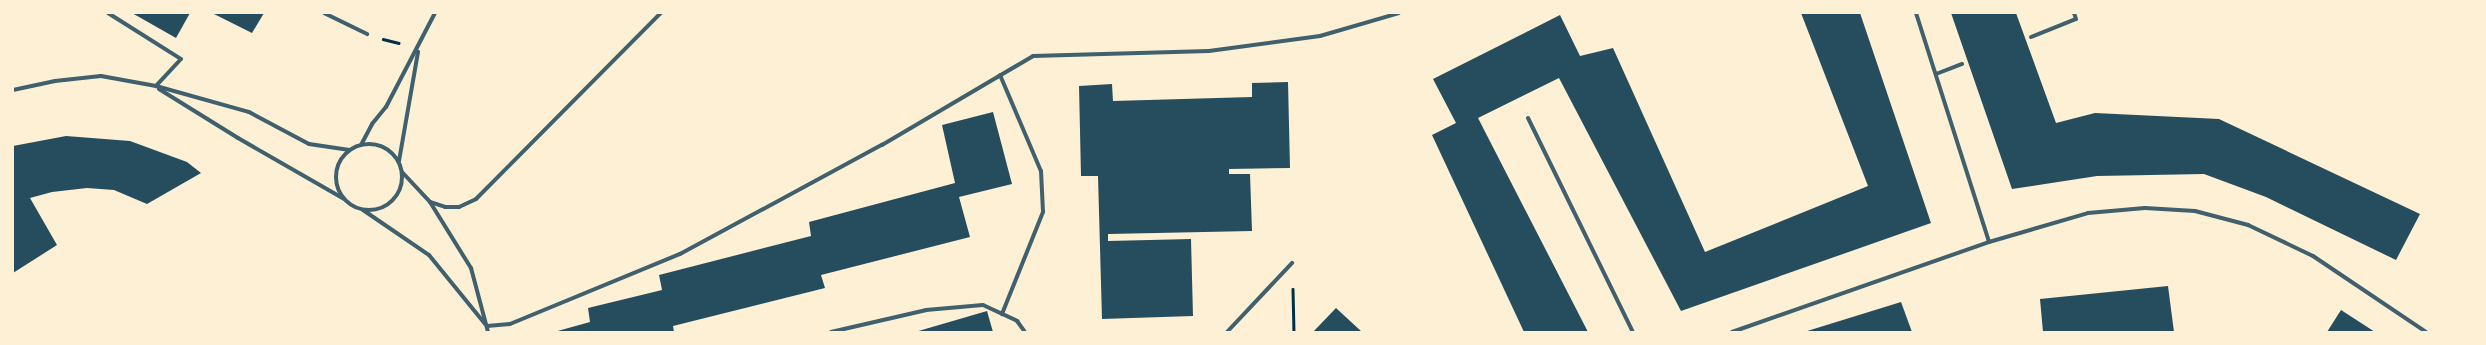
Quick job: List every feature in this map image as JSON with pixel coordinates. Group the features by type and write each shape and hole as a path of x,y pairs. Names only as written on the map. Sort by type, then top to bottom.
{"street":[{"path":"108,13 181,59 156,86"},
{"path":"324,13 367,34"},
{"path":"360,145 372,124 386,107 435,13"},
{"path":"430,202 445,207 459,207 476,199 661,13"},
{"path":"486,326 510,324 680,254 882,145 1033,56 1209,52 1320,36 1399,13"},
{"path":"1916,13 1989,242"},
{"path":"2031,37 2076,19 2074,13"},
{"path":"363,210 374,210 392,201 402,183 402,172 399,161 418,48"},
{"path":"1936,74 1962,64"},
{"path":"13,90 55,81 101,76 156,86 250,112 309,144 350,150"},
{"path":"1000,76 1041,171 1043,212 1002,314"},
{"path":"156,86 238,138 363,210 429,255 486,326"},
{"path":"1528,118 1633,332"},
{"path":"344,199 338,190 336,178 337,167 350,150 360,145 372,144 382,147 392,153 399,161"},
{"path":"402,172 430,202 471,268 488,332"},
{"path":"1732,332 1989,242 2088,213 2145,208 2195,211 2248,225 2313,256 2426,332"},
{"path":"1227,332 1292,263"},
{"path":"831,332 926,310 983,305 1017,321 1026,332"}],"path":[{"path":"367,34 418,48"},
{"path":"1292,263 1294,332"}],"building":[{"path":"132,13 190,13 176,38"},
{"path":"212,13 264,13 252,33"},
{"path":"1801,13 1860,13 1931,223 1681,311 1559,78 1478,118 1588,332 1524,332 1432,135 1456,123 1433,79 1560,15 1580,56 1613,48 1705,252 1868,186"},
{"path":"1951,13 2016,13 2056,123 2095,113 2219,119 2420,214 2396,260 2266,197 2204,174 2097,176 2012,189"},
{"path":"1288,82 1290,168 1229,169 1229,174 1250,174 1252,231 1108,234 1108,241 1191,239 1193,316 1102,319 1098,176 1081,176 1079,86 1112,84 1113,101 1252,97 1252,83"},
{"path":"993,112 1012,184 959,197 970,237 821,275 825,288 673,326 674,332 554,332 590,322 588,308 662,290 659,275 811,236 809,222 955,183 942,125"},
{"path":"66,136 130,141 187,162 201,173 147,204 114,190 87,188 52,192 30,198 57,245 13,273 13,146"},
{"path":"2168,286 2174,332 2043,332 2040,299"},
{"path":"1901,302 1912,332 1804,332"},
{"path":"1336,308 1362,332 1313,332"},
{"path":"2341,310 2375,332 2327,332"},
{"path":"987,311 993,332 915,332"}]}
